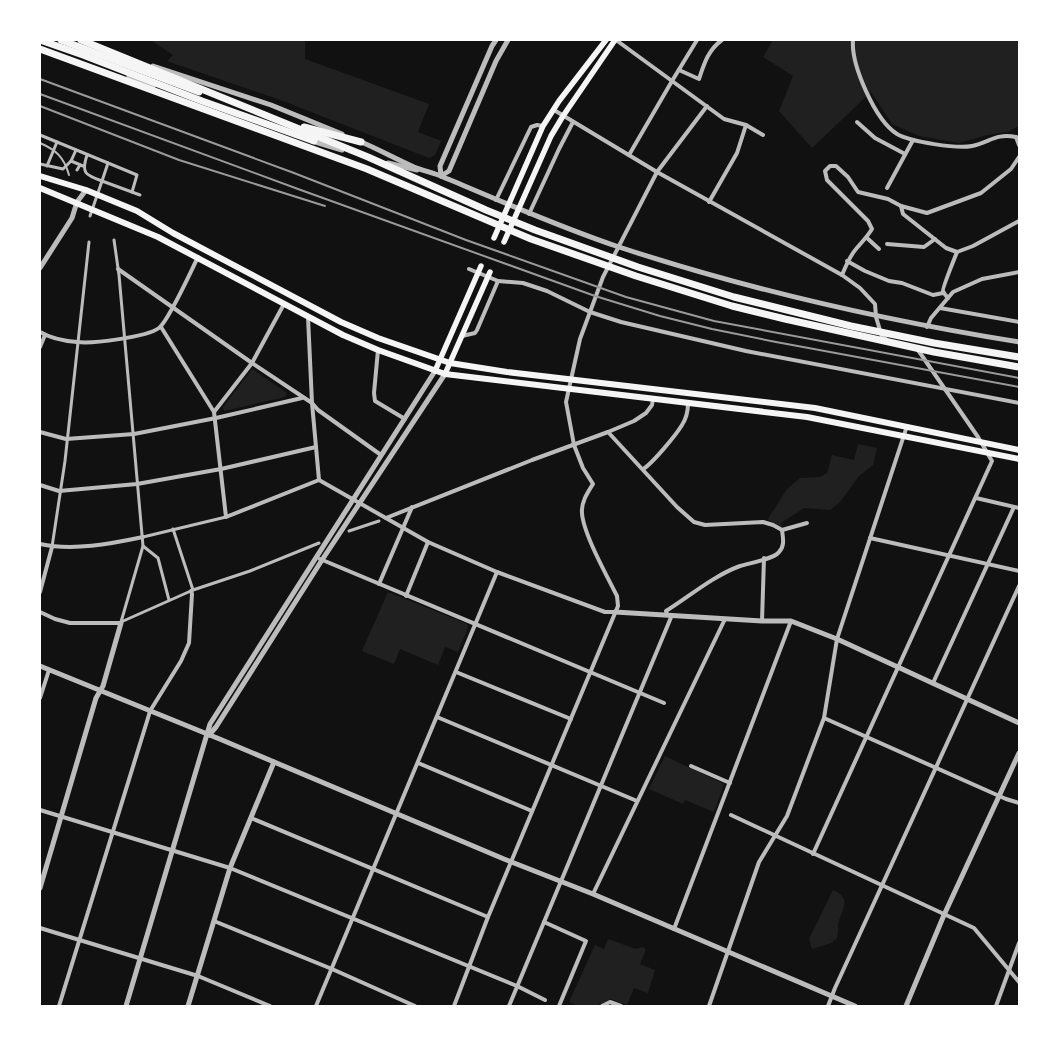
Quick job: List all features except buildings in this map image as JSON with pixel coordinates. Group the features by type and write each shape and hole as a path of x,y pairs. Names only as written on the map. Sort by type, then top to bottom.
{"highway":[{"path":"40,40 314,141"},
{"path":"61,40 250,111 361,142"},
{"path":"81,40 368,157 535,230 638,267 734,297 851,326 1019,358"},
{"path":"40,49 367,168 531,239 636,276 732,306 812,326 934,352 1019,367"},
{"path":"40,176 86,190 136,211 173,233 342,322 378,338 450,363 498,371 787,404 907,426 1019,450"},
{"path":"40,188 158,237 308,317 378,350 444,374 807,417 1019,459"}],"main road":[{"path":"494,238 543,126 604,40"},
{"path":"504,242 551,136 615,40"},
{"path":"435,371 481,266"},
{"path":"444,374 490,272"}],"street":[{"path":"61,40 140,81 213,114 257,130 314,141 387,163 441,176 449,171 496,61 508,40"},
{"path":"70,40 271,105 526,213 618,246 749,286 876,317 1019,342"},
{"path":"441,176 440,166 496,40"},
{"path":"604,40 615,40 724,119 746,125 763,135"},
{"path":"630,155 697,40"},
{"path":"679,70 699,79 704,62 713,46 722,40"},
{"path":"853,40 854,58 866,91 882,117 897,134 913,140 943,146 972,146 1005,135 1017,136 1019,145"},
{"path":"454,1006 488,917 618,606 616,596 587,532 582,513 584,501 593,484 583,468 574,445 566,402 580,339 598,287 657,172 707,106"},
{"path":"554,110 709,202 842,275 860,288 875,304 876,317 882,337 909,343 915,347 982,442 992,461 813,854"},
{"path":"526,213 573,122"},
{"path":"857,122 874,138 905,154"},
{"path":"709,202 737,152 746,125"},
{"path":"499,201 530,127 543,126"},
{"path":"40,135 88,155 95,156 137,175 132,192"},
{"path":"887,188 913,140"},
{"path":"47,166 57,142"},
{"path":"40,164 63,169 71,161 76,150"},
{"path":"77,170 88,155"},
{"path":"842,275 847,261 872,230 868,221 827,180 825,170 830,166 836,166 848,177 858,192 888,199 901,206 928,212 965,200 993,186 1011,169 1019,157"},
{"path":"71,161 82,165 88,176 140,195"},
{"path":"90,216 108,163"},
{"path":"40,268 72,218 77,202 86,190"},
{"path":"901,206 903,214 946,248 957,252 973,246 1019,221"},
{"path":"867,238 879,249"},
{"path":"887,244 924,247 935,239"},
{"path":"40,888 96,698 101,691 143,546 125,338 114,240"},
{"path":"40,592 52,546 64,461 89,242"},
{"path":"943,293 957,252"},
{"path":"40,332 78,343 125,338 145,334 160,327 173,307 198,257"},
{"path":"847,261 889,281 902,283 933,295 943,293"},
{"path":"118,269 302,398 312,403 318,410 381,455"},
{"path":"469,269 497,281 523,283 547,291 590,312 621,322 746,351 1019,403"},
{"path":"927,327 931,318 953,292 982,279 1019,272"},
{"path":"462,336 475,333 497,281"},
{"path":"943,293 948,298"},
{"path":"214,412 252,363 284,304"},
{"path":"940,308 1019,322"},
{"path":"308,317 312,403 319,480"},
{"path":"160,327 214,412 226,517"},
{"path":"40,347 45,335"},
{"path":"378,350 375,401 405,419"},
{"path":"126,1006 210,724 435,371"},
{"path":"208,735 216,727 322,560 444,374"},
{"path":"40,432 66,438 134,434 216,418 302,398"},
{"path":"386,518 608,432 646,413 652,405 653,398"},
{"path":"643,469 682,425 688,408 688,402"},
{"path":"709,1006 759,862 776,836 796,795 824,718 837,639 907,426"},
{"path":"608,432 677,507 694,522 705,525 763,522 782,530 807,523"},
{"path":"40,485 59,491 137,484 221,469 316,447"},
{"path":"319,480 428,542 497,572 605,612 762,622 791,621 837,639 1019,723"},
{"path":"40,544 52,546 97,544 142,537 226,517 319,480"},
{"path":"976,498 1019,508"},
{"path":"379,584 412,507"},
{"path":"933,683 1014,507"},
{"path":"349,531 379,521"},
{"path":"60,1006 150,711 181,661 189,643 192,590 173,529"},
{"path":"670,615 666,611 723,574 764,558 772,558 780,552 784,542 782,530"},
{"path":"870,538 1019,571"},
{"path":"406,596 428,542"},
{"path":"40,612 60,621 121,622 192,590 250,571 319,543"},
{"path":"143,546 158,558 170,600"},
{"path":"315,557 664,703"},
{"path":"762,622 764,558"},
{"path":"316,1006 497,572"},
{"path":"828,1006 834,988 1019,586"},
{"path":"509,1006 641,692 670,615"},
{"path":"593,894 725,619"},
{"path":"674,928 791,621"},
{"path":"40,666 593,894 855,1006"},
{"path":"40,698 49,670"},
{"path":"456,672 571,719"},
{"path":"437,717 638,800"},
{"path":"824,718 999,796 1019,803"},
{"path":"906,1006 944,915 1019,753"},
{"path":"188,1006 230,868 274,762"},
{"path":"418,763 532,811"},
{"path":"691,766 730,783"},
{"path":"40,810 230,868 517,986 545,1000"},
{"path":"731,815 974,928 1019,982"},
{"path":"251,818 488,917"},
{"path":"214,921 332,969 415,1006"},
{"path":"544,922 586,941 559,1006"},
{"path":"40,928 198,976 270,1006"},
{"path":"996,1006 1019,942"},
{"path":"602,1006 610,1002 621,1006"}],"lane":[{"path":"40,143 50,147 61,156 69,175"}],"shaded area":[{"path":"305,40 305,59 429,104 418,132 441,141 435,155 429,158 283,101 167,61 173,55 152,41"},
{"path":"773,40 1019,40 1019,126 1008,132 987,135 959,143 919,136 892,124 871,92 812,148 779,111 793,76 763,57"},
{"path":"252,369 287,393 285,397 224,411 223,407"},
{"path":"858,444 877,448 873,465 859,476 840,502 830,510 804,508 781,523 782,530 768,519 787,489 800,478 820,477 827,473 832,455 854,460"},
{"path":"388,592 467,624 468,628 458,652 445,647 438,665 400,649 394,664 362,651"},
{"path":"665,756 724,784 714,812 685,800 683,804 649,789"},
{"path":"833,890 843,897 844,902 837,938 831,943 812,949 809,939"},
{"path":"608,939 636,949 643,947 646,949 640,964 655,970 648,993 634,988 627,1005 611,999 596,1006 577,1006 569,1002 595,945 604,949"}],"railway":[{"path":"40,79 294,173 466,240 626,297 714,321 1019,378"},
{"path":"40,94 595,296 660,316 776,342 1019,387"},
{"path":"40,106 179,160 325,206"}]}
